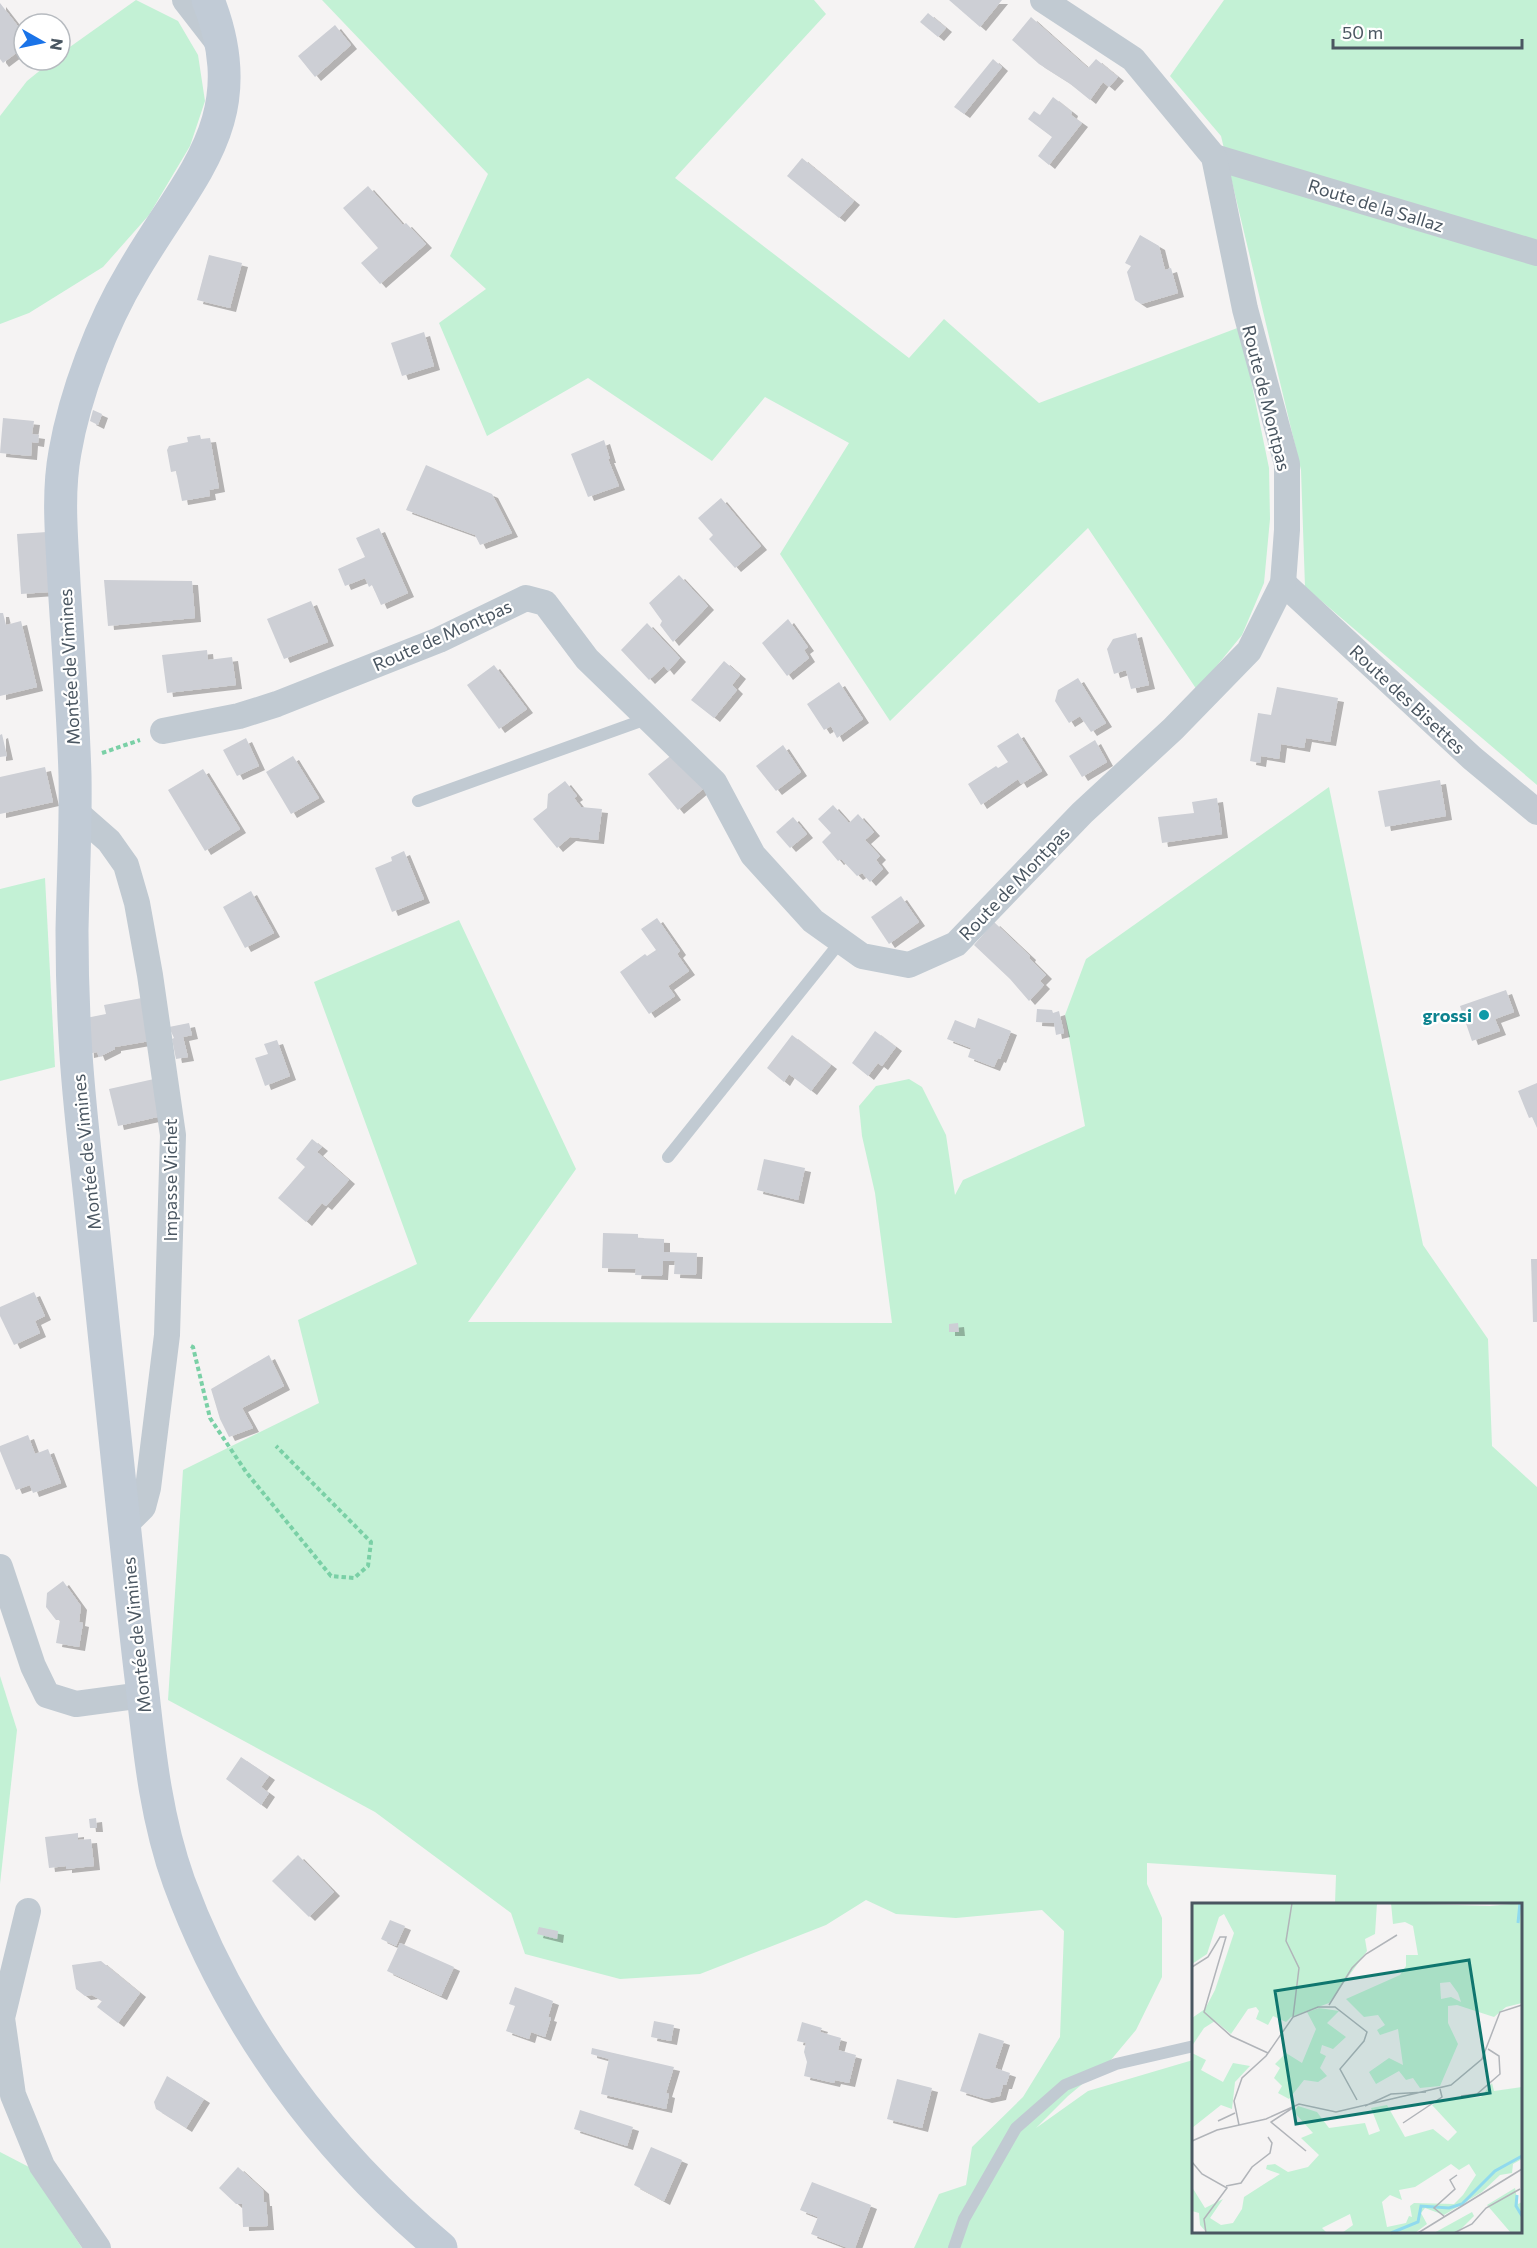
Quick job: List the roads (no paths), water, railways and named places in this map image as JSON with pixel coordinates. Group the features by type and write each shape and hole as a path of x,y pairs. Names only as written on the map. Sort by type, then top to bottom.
{"street":[{"path":"185,0 224,49"},
{"name":"Montée de Vimines","path":"208,0 224,49 224,92 219,121 206,155 132,271 117,300 88,369 74,410 61,479 61,528 76,813 72,934 75,1044 124,1526 151,1773 162,1826 178,1879 201,1935 244,2020 292,2092 340,2152 404,2217 441,2248"},
{"path":"1043,0 1133,59 1214,157"},
{"name":"Route de la Sallaz","path":"1214,157 1537,253"},
{"name":"Route de Montpas","path":"163,731 239,716 277,704 439,640 526,598 545,603 587,659 714,782 753,855 813,921 862,956 909,965 956,944 1082,813 1173,729 1249,651 1283,583 1287,530 1287,464 1245,309 1214,157"},
{"name":"Route des Bisettes","path":"1283,583 1472,758 1537,812"},
{"name":"Impasse Vichet","path":"76,813 109,841 126,865 137,903 150,975 173,1135 166,1347 148,1488 143,1507 124,1526"},
{"path":"0,1567 33,1666 47,1695 76,1704 143,1695"},
{"path":"28,1911 2,2019 13,2095 42,2166 98,2248"}],"lane":[{"path":"418,801 650,718"},
{"path":"668,1157 841,941"},
{"path":"954,2248 963,2219 1016,2128 1065,2085 1116,2064 1192,2046"}],"place":[{"name":"grossi","path":"1484,1015"}]}
